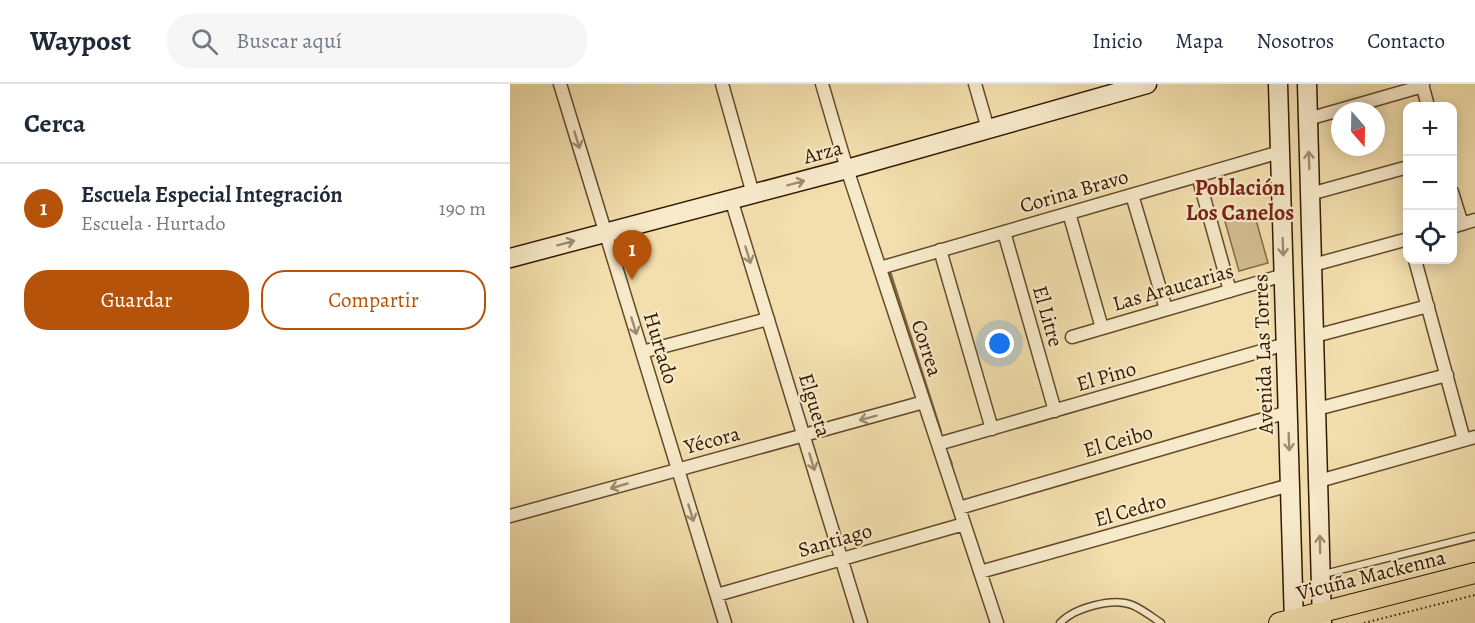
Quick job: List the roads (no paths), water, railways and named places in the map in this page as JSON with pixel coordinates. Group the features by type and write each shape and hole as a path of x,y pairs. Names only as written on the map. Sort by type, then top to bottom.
{"main road":[{"name":"Arza","path":"510,258 847,170 1147,84"},
{"name":"Avenida Las Torres","path":"1278,84 1290,485 1289,622"},
{"path":"1307,84 1324,619"},
{"name":"Vicuña Mackenna","path":"1324,619 1475,573"},
{"name":"Vicuña Mackenna","path":"1289,622 1324,619 1475,586"}],"street":[{"name":"Hurtado","path":"560,84 725,623"},
{"path":"722,84 753,194"},
{"name":"Correa","path":"822,84 847,170 997,623"},
{"path":"975,84 988,129"},
{"path":"1308,119 1422,85 1427,102"},
{"name":"Corina Bravo","path":"880,268 1280,152"},
{"path":"1310,194 1403,168"},
{"path":"1198,176 1230,291"},
{"path":"1132,195 1166,309"},
{"name":"Elgueta","path":"731,199 861,623"},
{"path":"1069,213 1102,328"},
{"path":"1457,225 1475,221"},
{"name":"El Litre","path":"1004,232 1055,411"},
{"path":"1312,265 1403,240"},
{"path":"940,250 992,429"},
{"path":"1319,481 1470,438 1447,375 1416,264"},
{"name":"Las Araucarias","path":"1072,337 1284,275"},
{"path":"1315,336 1428,306"},
{"path":"642,352 768,319"},
{"name":"El Pino","path":"938,444 1286,344"},
{"path":"1317,409 1447,375"},
{"name":"Yécora","path":"510,516 924,402"},
{"name":"El Ceibo","path":"959,508 1288,412"},
{"name":"El Cedro","path":"980,572 1290,485"},
{"name":"Santiago","path":"717,595 964,524"}],"lane":[{"path":"1321,575 1475,536"},
{"path":"1060,623 1080,610 1120,602 1132,605 1161,623"}],"waterway":[{"path":"890,274 940,431"},
{"path":"947,454 951,464"}],"place":[{"name":"Escuela Especial Integración","path":"632,280"}],"district":[{"name":"Población Los Canelos","path":"1240,200"}]}
